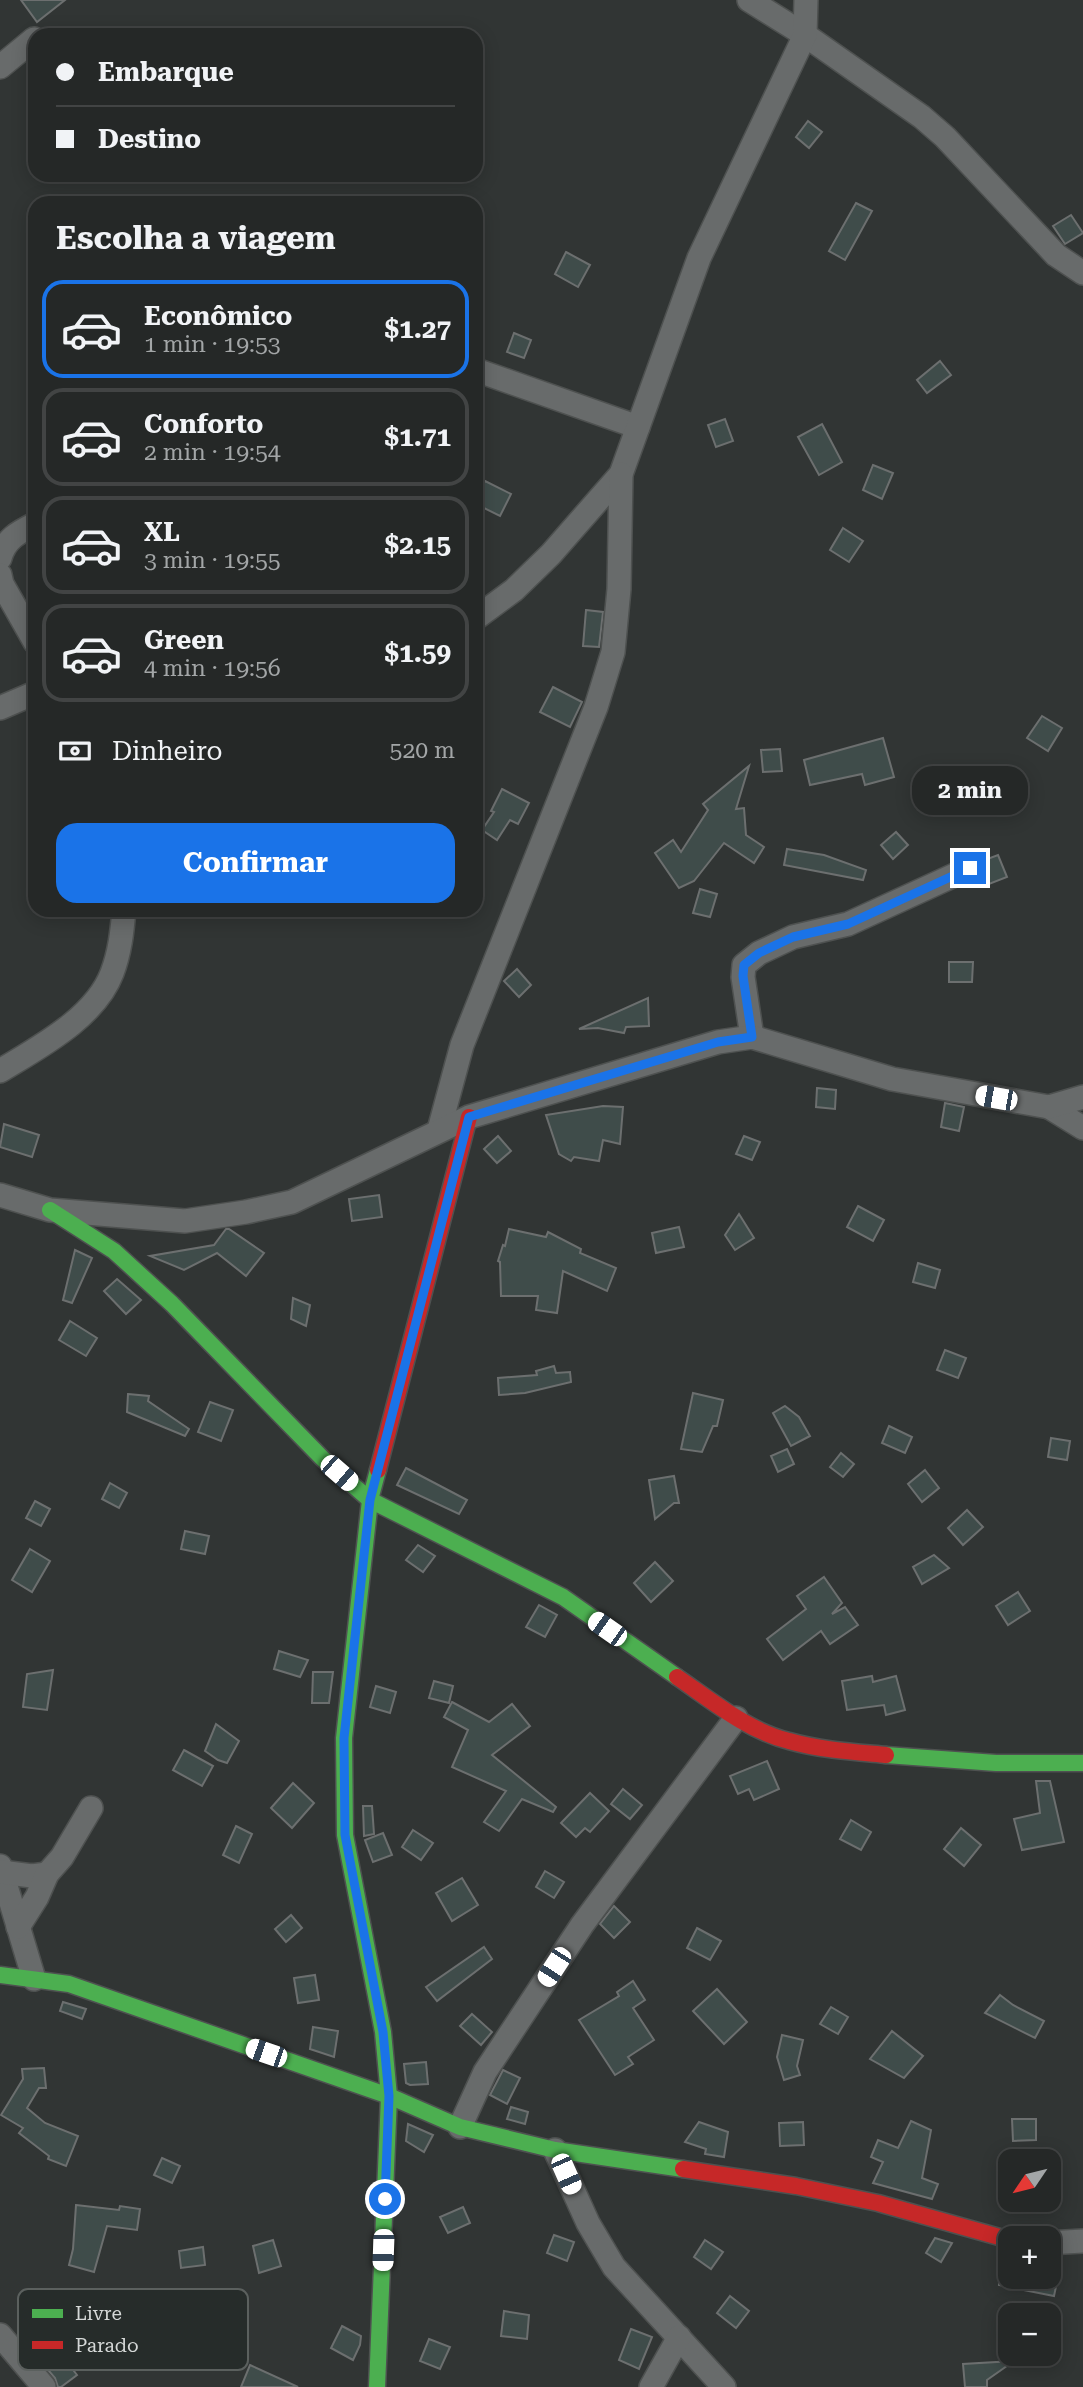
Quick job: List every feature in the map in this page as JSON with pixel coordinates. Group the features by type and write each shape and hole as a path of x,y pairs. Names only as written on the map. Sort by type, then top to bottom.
{"street":[{"path":"749,0 805,35 922,117 1056,256 1083,273"},
{"path":"439,1130 462,1045 596,707 612,653 619,589 621,474 699,258 805,35 806,0"},
{"path":"0,67 28,44"},
{"path":"483,372 638,427"},
{"path":"483,613 514,590 551,554 621,474"},
{"path":"0,558 2,550 14,535 28,528"},
{"path":"0,575 2,584 28,630"},
{"path":"0,708 28,696"},
{"path":"752,1037 743,976 744,965 759,953 793,937 848,924 970,868"},
{"path":"0,1071 60,1034 93,1003 111,976 121,944 123,917"},
{"path":"0,1195 50,1210 185,1221 246,1212 292,1202 469,1117 718,1042 752,1037 892,1079 1049,1107 1083,1128"},
{"path":"1049,1107 1083,1097"},
{"path":"377,2387 389,2096 383,2032 345,1835 344,1738 370,1500 469,1117"},
{"path":"50,1210 114,1251 173,1304 323,1459 370,1500 563,1597 736,1718 787,1741 840,1751 996,1763 1083,1763"},
{"path":"460,2127 485,2072 582,1925 736,1718"},
{"path":"18,1927 47,1874 62,1857 91,1808"},
{"path":"34,1979 1,1869 32,1876 47,1874"},
{"path":"0,1975 69,1984 389,2096 460,2127 555,2150 796,2186 878,2203 998,2237"},
{"path":"555,2150 588,2224 614,2267 724,2387"},
{"path":"1061,2242 1083,2241"},
{"path":"0,2335 18,2356"},
{"path":"651,2387 679,2337"},
{"path":"30,2370 44,2387"}],"building":[{"path":"21,0 65,0 37,22"},
{"path":"808,121 822,132 809,148 796,137"},
{"path":"856,203 872,211 845,260 829,251"},
{"path":"1071,215 1083,233 1065,244 1053,226"},
{"path":"566,252 590,265 578,287 555,274"},
{"path":"514,333 531,340 524,358 507,352"},
{"path":"940,361 951,375 927,393 917,380"},
{"path":"725,419 733,441 716,447 708,425"},
{"path":"822,424 842,462 819,475 798,437"},
{"path":"873,465 893,473 882,499 863,490"},
{"path":"485,481 511,494 500,516 483,508"},
{"path":"843,528 863,541 849,562 830,550"},
{"path":"586,610 603,612 599,647 583,646"},
{"path":"553,687 582,702 570,727 540,712"},
{"path":"1042,716 1062,728 1048,751 1027,738"},
{"path":"883,738 894,777 865,785 862,774 810,785 804,760"},
{"path":"780,749 782,771 763,772 761,750"},
{"path":"749,766 736,809 744,808 746,835 764,847 754,863 724,843 694,881 679,888 655,853 673,840 681,852 708,810 703,804"},
{"path":"502,789 529,803 518,824 510,820 497,840 483,831 494,812 491,811"},
{"path":"896,832 908,845 893,859 881,845"},
{"path":"787,849 824,855 866,870 863,880 784,865"},
{"path":"998,855 1007,877 989,884 982,861"},
{"path":"700,889 717,894 710,917 693,913"},
{"path":"949,962 973,962 972,982 949,982"},
{"path":"517,969 531,985 519,997 504,981"},
{"path":"648,998 649,1026 626,1027 624,1033 598,1028 579,1029"},
{"path":"817,1088 836,1090 835,1109 816,1107"},
{"path":"945,1103 964,1107 959,1131 941,1127"},
{"path":"603,1106 623,1107 620,1144 603,1140 599,1161 574,1157 571,1161 559,1154 546,1115"},
{"path":"4,1124 39,1135 32,1157 0,1147"},
{"path":"498,1136 511,1151 497,1163 484,1149"},
{"path":"744,1136 760,1142 752,1160 736,1154"},
{"path":"379,1195 382,1217 352,1221 349,1199"},
{"path":"858,1206 884,1220 873,1241 847,1227"},
{"path":"739,1214 754,1238 735,1250 725,1235"},
{"path":"679,1227 684,1247 656,1253 652,1233"},
{"path":"226,1229 264,1253 246,1276 217,1253 184,1270 150,1256 214,1245"},
{"path":"509,1229 546,1237 548,1232 581,1249 580,1253 616,1268 607,1291 563,1271 557,1313 536,1310 538,1296 501,1296 498,1261"},
{"path":"75,1250 92,1258 72,1303 63,1300"},
{"path":"918,1263 940,1270 935,1288 913,1282"},
{"path":"117,1279 141,1300 126,1314 104,1291"},
{"path":"293,1298 310,1305 306,1326 291,1319"},
{"path":"70,1321 97,1338 86,1356 59,1340"},
{"path":"945,1350 966,1358 958,1378 937,1370"},
{"path":"554,1366 556,1373 570,1372 571,1382 525,1393 499,1395 498,1378 537,1375 536,1371"},
{"path":"693,1393 723,1400 717,1426 713,1426 702,1452 681,1449"},
{"path":"128,1394 149,1396 148,1401 189,1429 185,1436 127,1412"},
{"path":"210,1402 233,1410 221,1441 198,1432"},
{"path":"785,1406 799,1417 810,1436 791,1446 773,1413"},
{"path":"889,1426 912,1437 905,1453 882,1443"},
{"path":"1051,1438 1070,1441 1067,1460 1048,1457"},
{"path":"787,1449 794,1464 778,1472 771,1456"},
{"path":"841,1453 854,1464 843,1477 830,1467"},
{"path":"406,1468 467,1500 459,1514 397,1485"},
{"path":"925,1470 939,1488 922,1502 908,1484"},
{"path":"674,1476 679,1503 674,1503 655,1519 649,1480"},
{"path":"110,1483 127,1493 119,1508 102,1499"},
{"path":"35,1501 50,1509 41,1526 26,1518"},
{"path":"967,1510 983,1527 963,1545 948,1528"},
{"path":"185,1531 209,1536 205,1554 181,1549"},
{"path":"418,1545 435,1556 423,1572 406,1560"},
{"path":"30,1549 50,1561 32,1592 12,1580"},
{"path":"934,1555 949,1568 922,1584 913,1567"},
{"path":"655,1562 673,1581 651,1602 634,1583"},
{"path":"824,1577 842,1603 832,1614 845,1607 858,1625 830,1644 821,1631 783,1660 767,1639 806,1609 797,1596"},
{"path":"1018,1592 1030,1611 1008,1625 996,1606"},
{"path":"539,1605 557,1615 545,1637 526,1627"},
{"path":"279,1651 308,1660 300,1677 274,1669"},
{"path":"53,1670 47,1710 23,1707 27,1674"},
{"path":"313,1672 333,1672 329,1703 312,1703"},
{"path":"872,1676 873,1682 896,1676 905,1710 886,1715 884,1705 847,1710 842,1681"},
{"path":"434,1681 453,1686 449,1703 429,1698"},
{"path":"376,1686 396,1692 390,1713 370,1707"},
{"path":"452,1702 489,1722 512,1704 530,1726 492,1755 556,1807 553,1812 522,1799 499,1831 484,1822 506,1791 452,1767 468,1730 444,1717"},
{"path":"216,1724 239,1741 227,1763 205,1751"},
{"path":"184,1750 213,1766 202,1786 173,1770"},
{"path":"767,1761 779,1789 754,1800 749,1789 738,1794 730,1776"},
{"path":"1036,1781 1050,1781 1064,1842 1022,1850 1014,1819 1040,1813"},
{"path":"293,1783 314,1803 292,1828 271,1808"},
{"path":"623,1789 642,1805 630,1819 611,1804"},
{"path":"590,1793 609,1811 590,1832 585,1828 576,1837 561,1823"},
{"path":"363,1806 372,1806 374,1834 364,1836"},
{"path":"851,1820 871,1832 861,1850 840,1839"},
{"path":"236,1826 252,1834 239,1863 223,1855"},
{"path":"961,1828 981,1845 964,1866 944,1849"},
{"path":"413,1830 433,1843 421,1860 402,1847"},
{"path":"383,1833 392,1855 373,1862 365,1840"},
{"path":"545,1871 564,1882 554,1898 536,1887"},
{"path":"462,1878 478,1905 452,1921 436,1893"},
{"path":"614,1906 630,1922 614,1938 600,1924"},
{"path":"291,1915 302,1928 286,1942 275,1929"},
{"path":"697,1928 721,1941 710,1960 687,1948"},
{"path":"484,1947 492,1959 437,2001 426,1987"},
{"path":"315,1975 319,2000 298,2003 294,1978"},
{"path":"633,1981 645,2000 633,2008 654,2040 628,2057 633,2064 615,2075 579,2020 619,1996 617,1992"},
{"path":"717,1989 747,2022 724,2044 693,2011"},
{"path":"1000,1995 1044,2021 1035,2038 985,2013"},
{"path":"63,2002 86,2009 82,2019 60,2011"},
{"path":"831,2007 848,2017 838,2034 820,2024"},
{"path":"472,2014 492,2032 481,2045 460,2026"},
{"path":"313,2027 338,2031 334,2057 310,2049"},
{"path":"892,2031 923,2056 904,2078 870,2059"},
{"path":"782,2035 803,2040 797,2066 800,2075 784,2080 777,2057"},
{"path":"426,2062 428,2084 406,2083 404,2064"},
{"path":"44,2068 46,2088 39,2088 27,2108 45,2123 78,2136 66,2166 48,2159 49,2156 19,2133 23,2128 1,2115 23,2079 22,2069"},
{"path":"503,2070 520,2078 507,2104 490,2095"},
{"path":"511,2107 528,2112 525,2124 507,2119"},
{"path":"1012,2119 1036,2119 1036,2140 1013,2141"},
{"path":"911,2121 931,2130 922,2178 938,2184 932,2199 873,2183 883,2162 871,2157 878,2140 898,2148"},
{"path":"699,2122 728,2132 724,2157 705,2154 706,2149 685,2142"},
{"path":"803,2122 804,2145 780,2146 779,2123"},
{"path":"408,2124 433,2135 424,2152 406,2141"},
{"path":"162,2158 180,2166 172,2183 154,2175"},
{"path":"76,2205 119,2210 120,2206 140,2209 137,2230 107,2226 94,2272 69,2265 73,2249"},
{"path":"463,2207 470,2223 448,2233 440,2217"},
{"path":"554,2235 574,2242 567,2261 547,2253"},
{"path":"935,2238 952,2243 941,2262 926,2253"},
{"path":"273,2240 281,2266 259,2273 253,2246"},
{"path":"705,2240 723,2252 711,2269 694,2257"},
{"path":"203,2247 205,2265 181,2268 179,2251"},
{"path":"1019,2289 1055,2289 1054,2296"},
{"path":"730,2296 749,2311 736,2328 717,2313"},
{"path":"504,2311 529,2315 527,2339 501,2336"},
{"path":"342,2326 361,2336 353,2360 331,2348"},
{"path":"631,2329 652,2337 639,2369 619,2360"},
{"path":"429,2339 450,2347 440,2369 420,2361"},
{"path":"998,2362 998,2366 1007,2366 987,2380 987,2387 965,2387 963,2364"},
{"path":"250,2365 298,2387 241,2387"},
{"path":"48,2370 73,2370 77,2375 61,2387 58,2387"}],"traffic: fast":[{"path":"50,1210 114,1251 172,1304 323,1459 370,1500 563,1597 677,1677"},
{"path":"377,2387 389,2096 383,2032 345,1835 344,1738 370,1500 378,1470"},
{"path":"886,1755 996,1763 1083,1763"},
{"path":"0,1975 69,1984 389,2096 460,2127 555,2150 683,2169"}],"traffic: jam":[{"path":"378,1470 469,1117"},
{"path":"677,1677 731,1714 774,1736 825,1749 886,1755"},
{"path":"683,2169 796,2186 878,2203 998,2237"}],"route":[{"path":"385,2199 389,2096 383,2032 345,1835 344,1738 370,1500 469,1117 718,1042 752,1037 743,976 744,965 759,953 793,937 848,924 970,868"}]}
